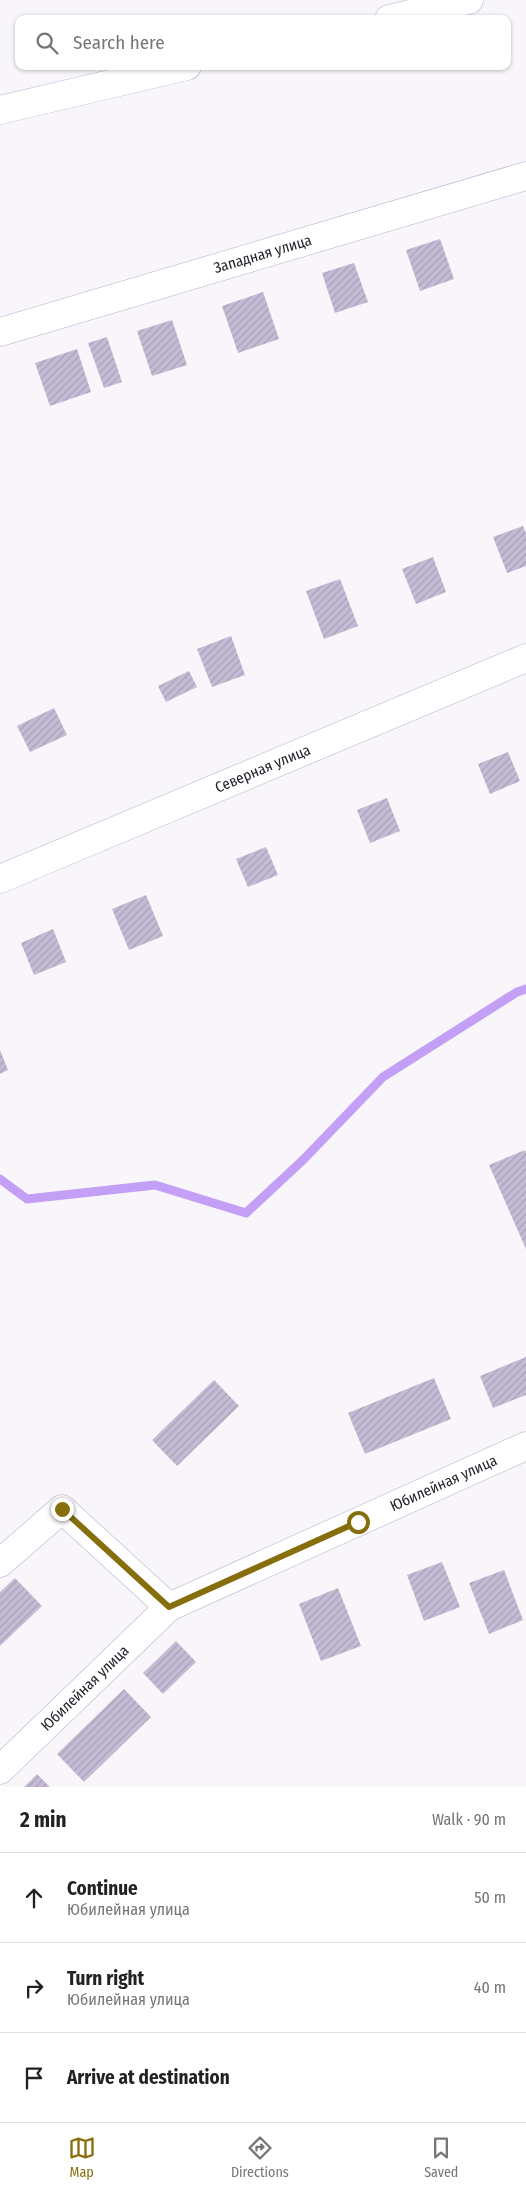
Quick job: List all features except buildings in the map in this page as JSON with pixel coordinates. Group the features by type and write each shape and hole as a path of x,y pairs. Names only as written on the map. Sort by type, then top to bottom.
{"main road":[{"path":"406,15 469,0"},
{"path":"0,110 170,70"},
{"name":"Западная улица","path":"0,332 526,176"},
{"name":"Северная улица","path":"0,878 526,658"},
{"name":"Юбилейная улица","path":"0,1770 169,1607 526,1446"},
{"path":"0,1563 62,1509 169,1607"}],"waterway":[{"path":"0,1179 27,1199 155,1185 246,1213 303,1160 383,1077 517,992 526,989"}],"route":[{"path":"62,1509 169,1607 358,1522"}]}
